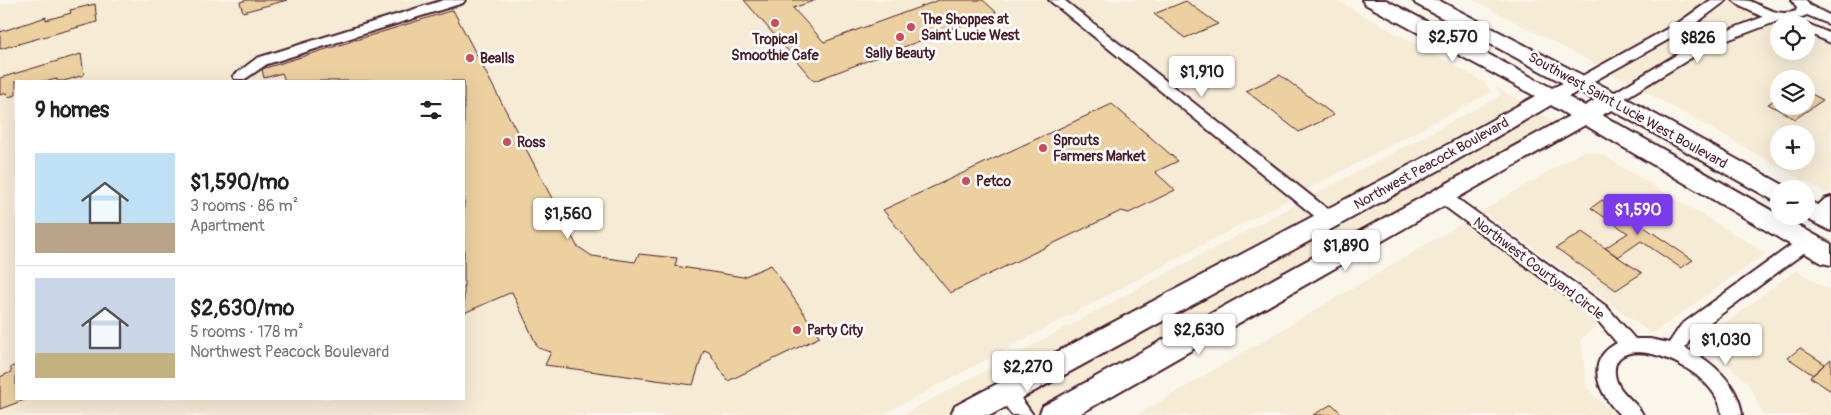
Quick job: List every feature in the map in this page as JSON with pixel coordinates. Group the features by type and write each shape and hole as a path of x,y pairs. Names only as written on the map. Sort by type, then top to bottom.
{"street":[{"path":"240,76 262,61 458,0"},
{"path":"1372,0 1551,96 1831,256"},
{"path":"1410,0 1455,23 1486,32"},
{"name":"Southwest Saint Lucie West Boulevard","path":"1423,0 1612,100 1770,188"},
{"path":"1580,83 1686,24 1720,0"},
{"path":"1740,0 1756,10 1775,15"},
{"path":"1061,1 1329,219"},
{"path":"1792,15 1802,13 1801,2"},
{"path":"1801,2 1831,21"},
{"path":"1053,415 1612,100 1704,44 1770,21"},
{"path":"1815,31 1831,39"},
{"name":"Northwest Peacock Boulevard","path":"972,413 1551,96 1580,83"},
{"name":"Northwest Courtyard Circle","path":"1442,196 1600,311 1630,346"},
{"path":"1673,352 1687,330 1807,242"},
{"path":"1633,415 1619,402 1609,385 1606,372 1608,359 1616,351 1630,346 1649,345 1673,352 1698,364 1716,379 1725,391 1732,407 1732,415"},
{"path":"1006,393 1023,415"}],"shaded area":[{"path":"20,0 1336,0 1484,82 1491,92 882,415 0,415 0,5"},
{"path":"1473,0 1708,0 1679,21 1599,66"},
{"path":"1732,0 1762,16 1698,40 1627,81 1613,74 1693,28"},
{"path":"1770,26 1770,60 1815,60 1815,36 1831,44 1831,191 1827,194 1815,187 1815,180 1802,180 1784,170 1815,170 1815,125 1770,125 1770,162 1641,89 1711,48"},
{"path":"1495,86 1524,104 1329,210 1311,196 1498,97 1500,94"},
{"path":"1538,112 1556,123 1036,414 1021,395"},
{"path":"1583,151 1599,153 1766,253 1652,334 1482,211"},
{"path":"1298,203 1315,217 946,415 902,415"},
{"path":"1464,222 1589,312 1598,324 1581,340 1587,388 1615,415 1138,415"},
{"path":"1796,270 1831,291 1831,415 1763,415 1748,383 1714,352 1707,337"}],"building":[{"path":"247,0 287,0 243,12 240,2"},
{"name":"The Shoppes at Saint Lucie West","path":"744,0 816,0 793,8 824,42 939,0 983,0 996,12 814,81"},
{"path":"1186,1 1218,24 1185,38 1154,14"},
{"path":"95,4 97,22 0,49 0,32 46,17 46,20 71,13 70,10"},
{"path":"453,10 577,246 592,256 635,262 639,254 677,258 675,266 743,277 771,265 820,337 728,381 709,352 704,350 693,385 545,365 551,352 538,348 512,292 465,313 465,80 285,80 282,73 264,78 262,69"},
{"path":"81,54 84,75 67,80 15,80 15,95 8,97 7,93 0,95 0,78"},
{"path":"1280,75 1334,115 1299,132 1246,91"},
{"path":"1815,96 1823,100 1815,105"},
{"path":"1112,104 1178,161 1155,172 1175,190 1129,213 1121,211 950,293 883,210"},
{"path":"1788,115 1801,115 1795,119"},
{"path":"1602,200 1693,260 1681,268 1641,241 1618,257 1605,248 1628,233 1591,208"},
{"path":"1582,232 1642,273 1616,290 1556,248"},
{"path":"1800,348 1825,364 1813,375 1788,358"},
{"path":"1831,359 1831,391 1810,377"},
{"path":"15,365 15,400 24,400 0,409 0,377 11,372 11,367"},
{"path":"1332,404 1343,415 1313,415"}],"place":[{"name":"Tropical Smoothie Cafe","path":"775,23"},
{"name":"The Shoppes at Saint Lucie West","path":"911,27"},
{"name":"Sally Beauty","path":"900,37"},
{"name":"Bealls","path":"470,58"},
{"name":"Ross","path":"507,142"},
{"name":"Sprouts Farmers Market","path":"1043,148"},
{"name":"Petco","path":"966,181"},
{"name":"Party City","path":"797,330"}]}
